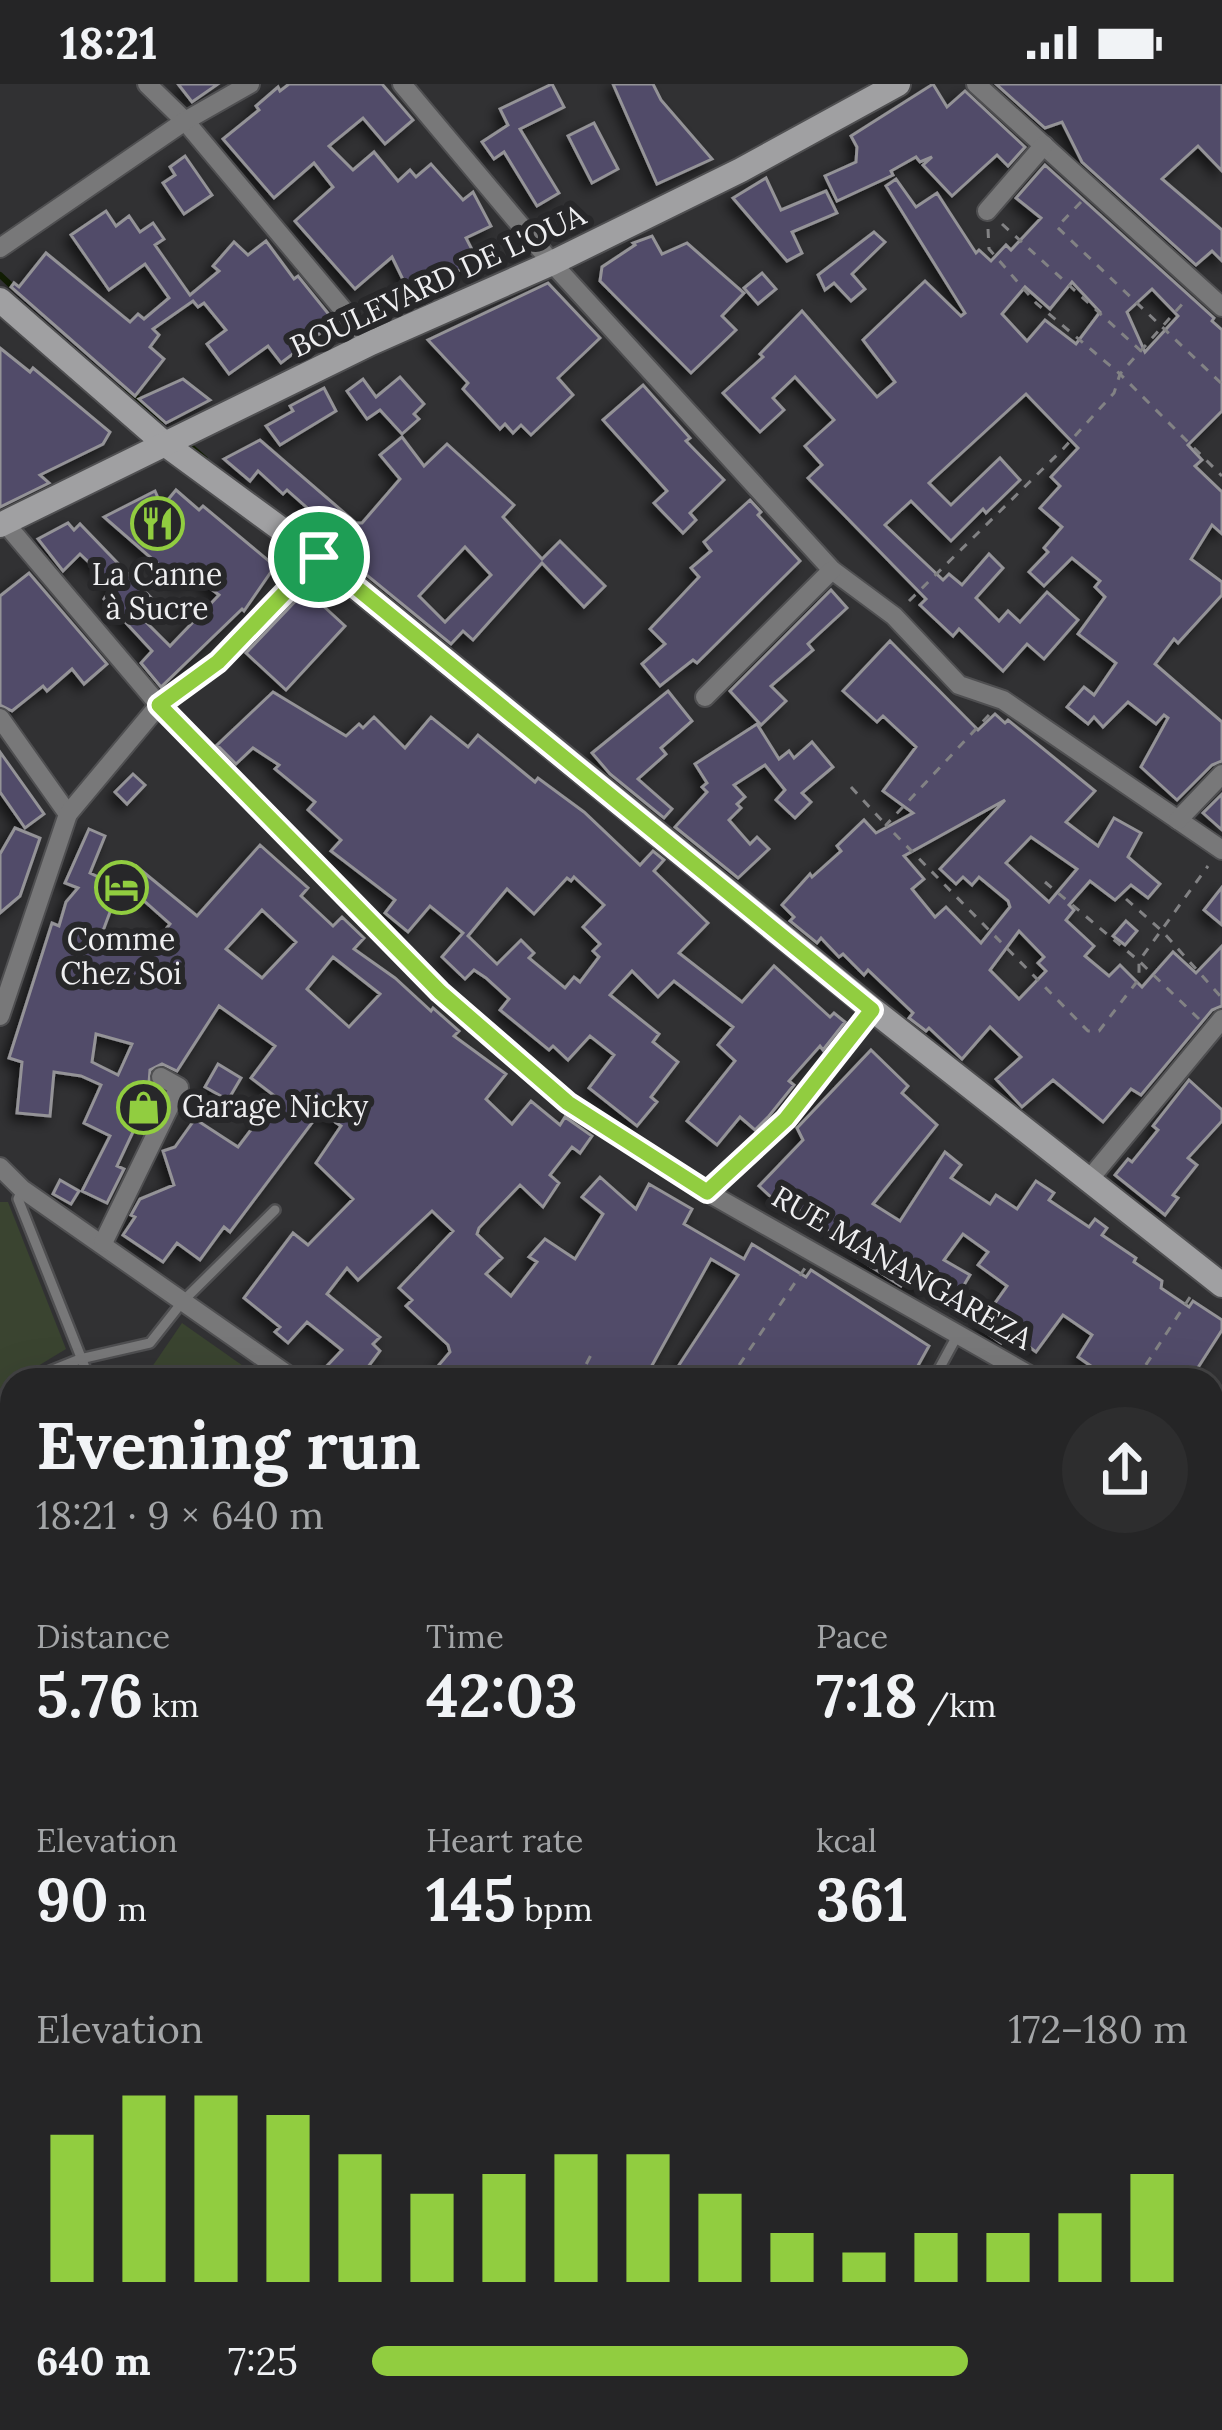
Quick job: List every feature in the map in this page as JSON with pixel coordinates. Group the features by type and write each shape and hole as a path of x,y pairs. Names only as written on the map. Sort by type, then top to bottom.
{"street":[{"path":"147,84 185,121 371,343"},
{"path":"0,248 185,121 250,84"},
{"path":"402,84 552,263 832,570 894,616 959,685 1003,700 1221,849"},
{"name":"BOULEVARD DE L'OUA","path":"3,524 371,343 552,263 740,170 898,84"},
{"path":"976,84 1222,308"},
{"path":"987,211 1044,145"},
{"path":"0,300 165,445 319,557 872,1010 1214,1279"},
{"name":"RUE MANANGAREZA","path":"3,524 159,705 440,992 568,1103 707,1192 1016,1368"},
{"path":"0,1016 68,814 159,705 218,662 319,557"},
{"path":"705,698 832,570"},
{"path":"0,718 68,814"},
{"path":"1178,820 1222,774"},
{"path":"707,1192 786,1119 872,1010"},
{"path":"1087,1182 1217,1025"},
{"path":"103,1243 178,1087 160,1077"},
{"path":"0,1167 22,1190 279,1368"}],"lane":[{"path":"22,1190 18,1199 84,1368"},
{"path":"58,1368 150,1343 183,1301 275,1210"},
{"path":"940,1368 957,1336"}],"path":[{"path":"1092,191 1057,227 1222,384"},
{"path":"987,211 1141,352"},
{"path":"987,211 988,249 1036,303 1120,374 1222,476"},
{"path":"894,616 1076,435 1114,393 1120,374 1199,286"},
{"path":"886,825 1003,700"},
{"path":"851,787 1088,1031 1099,1031 1139,979 1139,961 1221,849"},
{"path":"1046,882 1217,1025"},
{"path":"1126,899 1222,998"},
{"path":"737,1368 817,1251"},
{"path":"1145,1368 1214,1279"},
{"path":"584,1368 592,1353"}],"green space":[{"path":"0,1202 8,1202 66,1349 35,1368 0,1368"},
{"path":"182,1323 246,1368 151,1368"}],"building":[{"path":"178,84 218,84 192,102"},
{"path":"289,84 382,84 413,120 385,144 363,118 329,146 353,170 374,152 398,181 410,170 416,177 431,164 463,200 473,192 491,226 466,238 478,261 410,294 392,257 355,289 295,221 333,187 314,163 274,198 223,139 259,110 256,106 278,87 280,91"},
{"path":"552,84 564,107 520,129 559,193 537,206 504,152 494,159 482,142 508,125 500,109"},
{"path":"613,84 653,84 661,100 712,159 657,184"},
{"path":"933,84 947,107 965,91 1025,147 1008,166 997,155 952,196 923,165 932,157 920,162 916,157 891,171 893,175 837,201 825,176 856,162 857,147 851,136"},
{"path":"996,84 1222,84 1222,171 1198,146 1162,179 1222,230 1222,261 1212,251 1196,265 1082,162 1062,122 1045,128"},
{"path":"594,123 618,169 592,183 568,136"},
{"path":"185,156 212,195 184,214 163,183 175,175 170,167"},
{"path":"1045,165 1222,330 1222,411 1188,445 1202,460 1195,466 1222,492 1222,534 1212,525 1191,559 1222,582 1222,595 1178,643 1174,639 1155,664 1222,722 1222,761 1177,800 1141,767 1168,718 1164,715 1156,724 1128,702 1103,727 1094,717 1088,724 1067,707 1084,687 1094,695 1116,663 1078,634 1105,597 1095,587 1100,581 1072,558 1044,586 1029,572 1062,527 1040,508 1060,486 1051,477 1078,448 1026,394 929,483 951,505 1000,458 1020,480 986,513 983,509 951,541 911,501 885,525 943,580 949,574 962,585 989,554 1003,568 976,598 999,621 1008,611 1020,622 1047,592 1078,620 1044,659 1027,644 1003,671 959,629 953,636 920,605 926,599 808,478 822,465 805,446 834,420 795,377 773,398 784,410 760,432 723,393 763,357 760,354 802,311 877,397 895,382 863,340 925,281 961,316 965,313 886,186 896,179 916,207 937,193 976,253 979,250 991,261 1006,245 1011,250 1041,218 1016,198","holes":["1072,282 1100,312 1076,344 1045,320 1027,341 1002,314 1025,287 1050,309","1152,289 1178,316 1145,352 1127,312"]},
{"path":"766,178 781,210 826,191 837,213 792,232 802,253 787,261 733,198"},
{"path":"106,211 116,226 129,216 140,232 153,223 164,239 155,245 190,295 219,271 213,266 234,242 248,255 266,241 335,322 281,363 268,346 229,374 207,344 226,330 204,303 198,307 193,301 153,329 159,335 150,347 164,359 135,396 11,287 14,283 19,287 46,253 130,322 138,314 144,319 169,298 145,264 109,290 71,235"},
{"path":"874,232 885,242 852,274 865,289 851,301 834,283 825,290 818,275"},
{"path":"652,236 662,254 687,243 744,293 722,316 736,330 691,373 600,281 602,267 633,243"},
{"path":"762,273 776,289 758,304 744,288"},
{"path":"548,283 600,338 558,378 573,395 531,435 521,425 513,433 505,424 500,429 463,389 468,383 428,340"},
{"path":"0,348 30,372 33,368 110,432 103,444 40,475 49,483 0,507"},
{"path":"400,377 424,404 414,414 419,419 402,434 380,410 367,419 347,391 363,379 376,397"},
{"path":"183,379 210,400 166,423 139,399"},
{"path":"643,385 690,438 686,441 724,480 690,513 696,520 683,533 654,503 667,491 603,420"},
{"path":"324,388 336,411 280,445 266,426"},
{"path":"402,437 424,466 447,444 514,505 503,517 542,559 560,541 605,586 584,607 542,563 473,640 463,631 451,644 331,546 340,537 287,490 283,494 258,471 250,481 224,459 260,440 356,523 362,523 400,479 380,455","holes":["465,547 491,575 445,622 419,596"]},
{"path":"176,490 199,510 203,506 275,566 244,611 161,687 141,663 152,651 104,599 113,585 80,554 63,571 38,539 68,523 74,530 80,524 159,606 144,620 170,646 219,595 192,574 182,585 104,517 155,491 162,507"},
{"path":"750,500 800,561 697,663 693,660 660,686 642,664 665,644 650,629 699,577 691,568 711,551 704,542"},
{"path":"29,573 107,664 84,684 72,669 47,691 43,686 12,711 0,705 0,596"},
{"path":"306,590 345,626 286,690 246,653"},
{"path":"831,590 847,608 808,644 813,650 771,686 786,701 761,725 730,691"},
{"path":"890,641 978,730 995,714 1005,723 1008,720 1095,791 1066,822 1098,846 1114,818 1141,833 1128,857 1160,884 1148,898 1131,885 1115,900 1090,881 1069,905 1074,910 1066,920 1094,946 1085,956 1109,976 1120,965 1142,987 1173,952 1196,973 1222,946 1222,1006 1212,1010 1141,1095 1131,1089 1103,1122 1053,1080 1022,1107 996,1079 1021,1057 990,1027 962,1059 929,1028 926,1031 909,1018 913,1013 868,970 864,975 843,954 839,957 821,938 817,943 790,921 794,917 782,905 810,874 812,877 841,851 837,846 864,820 876,833 913,813 883,791 916,747 883,716 877,722 843,691","holes":["1005,800 940,869 956,884 963,877 972,885 979,877 1010,907 981,943 946,907 935,917 912,889 924,879 904,856","1031,837 1077,869 1049,902 1006,863","1019,931 1044,957 1038,963 1046,971 1019,999 990,970"]},
{"path":"668,691 692,721 661,748 666,754 638,779 672,809 664,818 592,753"},
{"path":"273,692 346,736 374,717 405,748 431,717 468,747 478,735 535,782 538,778 584,812 640,865 653,851 664,860 654,871 708,923 679,953 742,1002 774,966 830,1017 834,1013 845,1022 789,1081 794,1085 755,1130 740,1117 717,1145 687,1121 735,1061 718,1045 733,1027 674,981 658,997 632,971 610,995 659,1034 653,1042 678,1062 651,1097 657,1102 637,1126 589,1088 614,1055 590,1036 568,1060 553,1046 549,1050 500,1010 509,999 486,978 474,970 465,979 442,957 463,933 430,906 408,932 385,913 395,900 331,851 341,840 308,810 315,802 275,769 279,765 253,748 236,764 217,745","holes":["574,877 604,905 583,927 600,944 593,951 599,957 580,982 574,977 565,988 529,958 534,953 521,940 497,964 468,936 507,889 534,914 567,878"]},
{"path":"757,724 779,759 789,751 794,758 812,742 833,767 802,793 811,802 795,818 776,800 785,790 765,765 734,785 745,797 729,820 750,844 757,837 769,849 738,878 675,827 707,792 695,764"},
{"path":"0,752 44,814 25,828 0,792"},
{"path":"133,774 145,785 127,804 115,792"},
{"path":"1222,794 1222,830 1203,813"},
{"path":"15,828 40,838 20,896 0,913 0,854"},
{"path":"89,829 105,836 90,873 124,889 100,939 149,951 170,924 124,883 136,866 197,916 260,845 308,888 301,896 333,926 342,917 364,938 354,949 431,1011 433,1008 459,1031 454,1036 506,1074 486,1099 512,1124 531,1101 560,1125 565,1117 592,1136 580,1153 572,1147 550,1175 559,1183 543,1207 520,1185 479,1228 477,1234 502,1258 486,1274 511,1296 537,1262 529,1257 545,1239 575,1259 603,1214 582,1197 600,1177 636,1209 649,1184 692,1209 684,1224 744,1259 752,1244 806,1277 811,1270 929,1346 917,1368 683,1368 679,1365 738,1275 711,1259 651,1368 440,1368 450,1352 448,1345 406,1306 412,1300 399,1288 453,1231 432,1211 358,1280 347,1268 327,1294 380,1337 373,1344 380,1351 367,1368 327,1368 342,1350 307,1322 288,1343 275,1332 280,1327 244,1298 293,1233 308,1245 353,1199 316,1163 341,1126 320,1112 230,1232 224,1227 200,1260 177,1243 163,1262 123,1235 140,1199 174,1185 163,1151 175,1147 195,1119 238,1147 276,1097 251,1078 275,1046 219,1006 177,1071 162,1064 150,1070 149,1083 159,1091 149,1110 147,1102 117,1166 124,1169 107,1203 82,1191 110,1136 84,1123 101,1085 54,1072 50,1116 17,1113 22,1062 9,1058 52,923 59,926 66,902 78,888 65,883","holes":["262,910 296,942 262,978 226,949","333,957 380,994 349,1027 307,989","96,1034 132,1044 118,1075 92,1062"]},
{"path":"1222,887 1222,925 1204,910"},
{"path":"1126,921 1137,931 1125,945 1113,936"},
{"path":"871,1050 908,1086 902,1093 937,1125 873,1204 900,1221 945,1152 961,1165 951,1178 990,1204 996,1195 1017,1209 1036,1181 1054,1193 1049,1200 1089,1227 1095,1219 1107,1228 1102,1235 1162,1281 1161,1288 1189,1307 1193,1301 1222,1320 1222,1330 1198,1368 1094,1368 1078,1357 1092,1335 1063,1315 1036,1352 1009,1332 1001,1343 978,1327 1007,1286 978,1265 988,1252 963,1234 944,1260 970,1275 958,1295 931,1278 921,1291 905,1280 901,1286 789,1203 784,1209 759,1186 803,1140 797,1128"},
{"path":"218,1064 241,1078 228,1100 205,1087"},
{"path":"1189,1080 1222,1110 1222,1121 1188,1158 1197,1165 1173,1195 1178,1198 1165,1215 1115,1175 1158,1130 1153,1126"},
{"path":"60,1180 79,1191 71,1204 53,1194"}],"waterway":[{"path":"0,275 15,289"},
{"path":"123,386 162,420"},
{"path":"190,446 205,459"}],"place":[{"name":"La Canne à Sucre","path":"157,523"},
{"name":"Comme Chez Soi","path":"121,888"},
{"name":"Garage Nicky","path":"143,1107"}],"route":[{"path":"319,557 872,1010 786,1119 707,1192 568,1103 440,992 159,705 218,662 319,557"}]}
